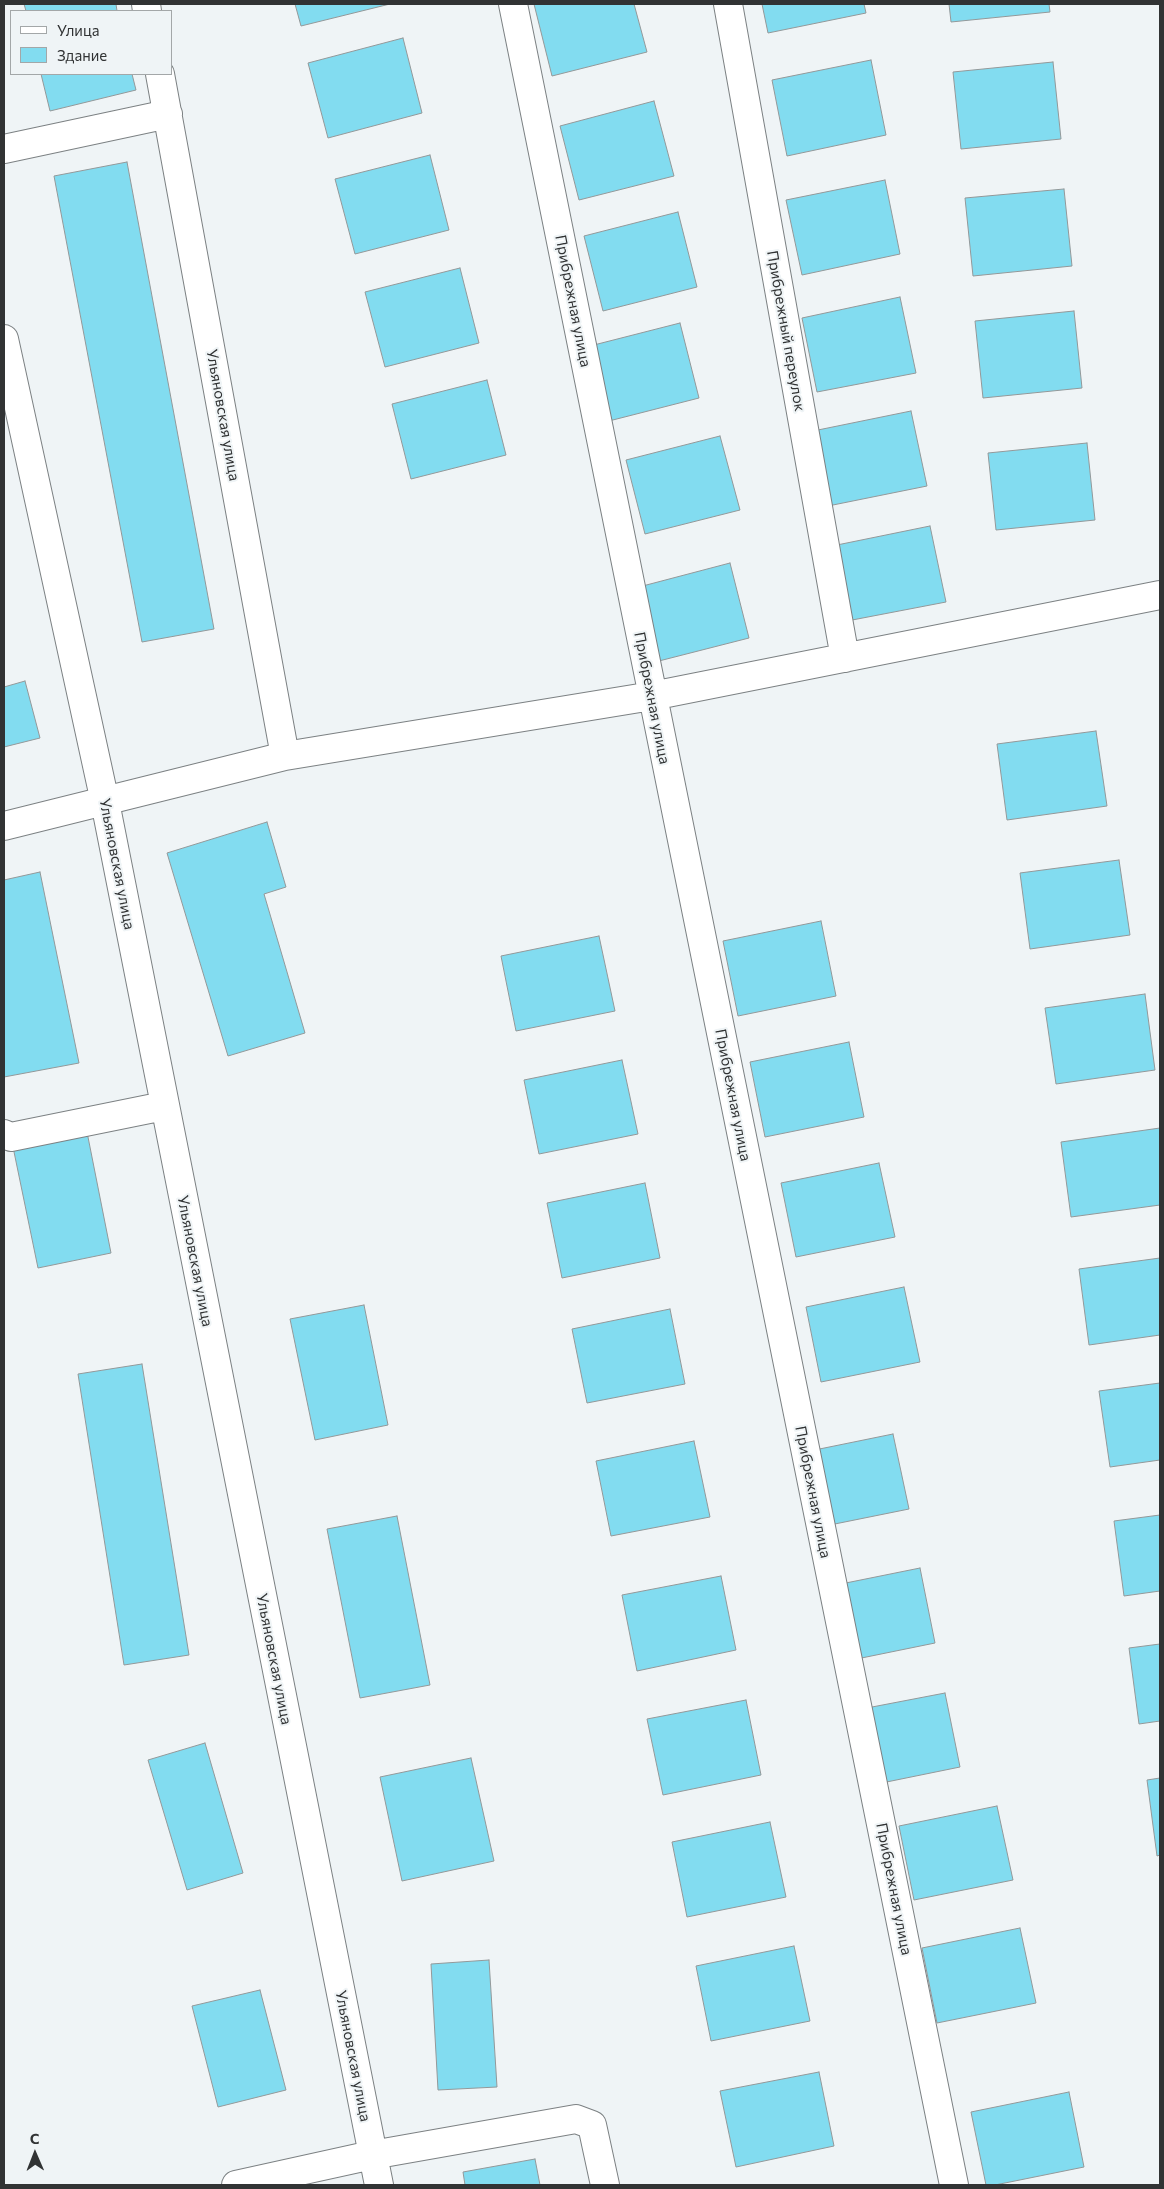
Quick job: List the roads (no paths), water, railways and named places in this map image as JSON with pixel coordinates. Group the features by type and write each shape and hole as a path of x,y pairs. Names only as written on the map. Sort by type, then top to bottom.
{"street":[{"name":"Прибрежная улица","path":"513,4 954,2185"},
{"name":"Прибрежный переулок","path":"728,4 845,658"},
{"name":"Ульяновская улица","path":"160,75 284,756"},
{"path":"4,149 168,114"},
{"name":"Ульяновская улица","path":"4,339 105,802 379,2185"},
{"path":"4,826 284,756 652,696 1160,595"},
{"path":"4,1134 11,1137 164,1106"},
{"path":"236,2185 372,2155 576,2119 592,2125 605,2185"}]}
